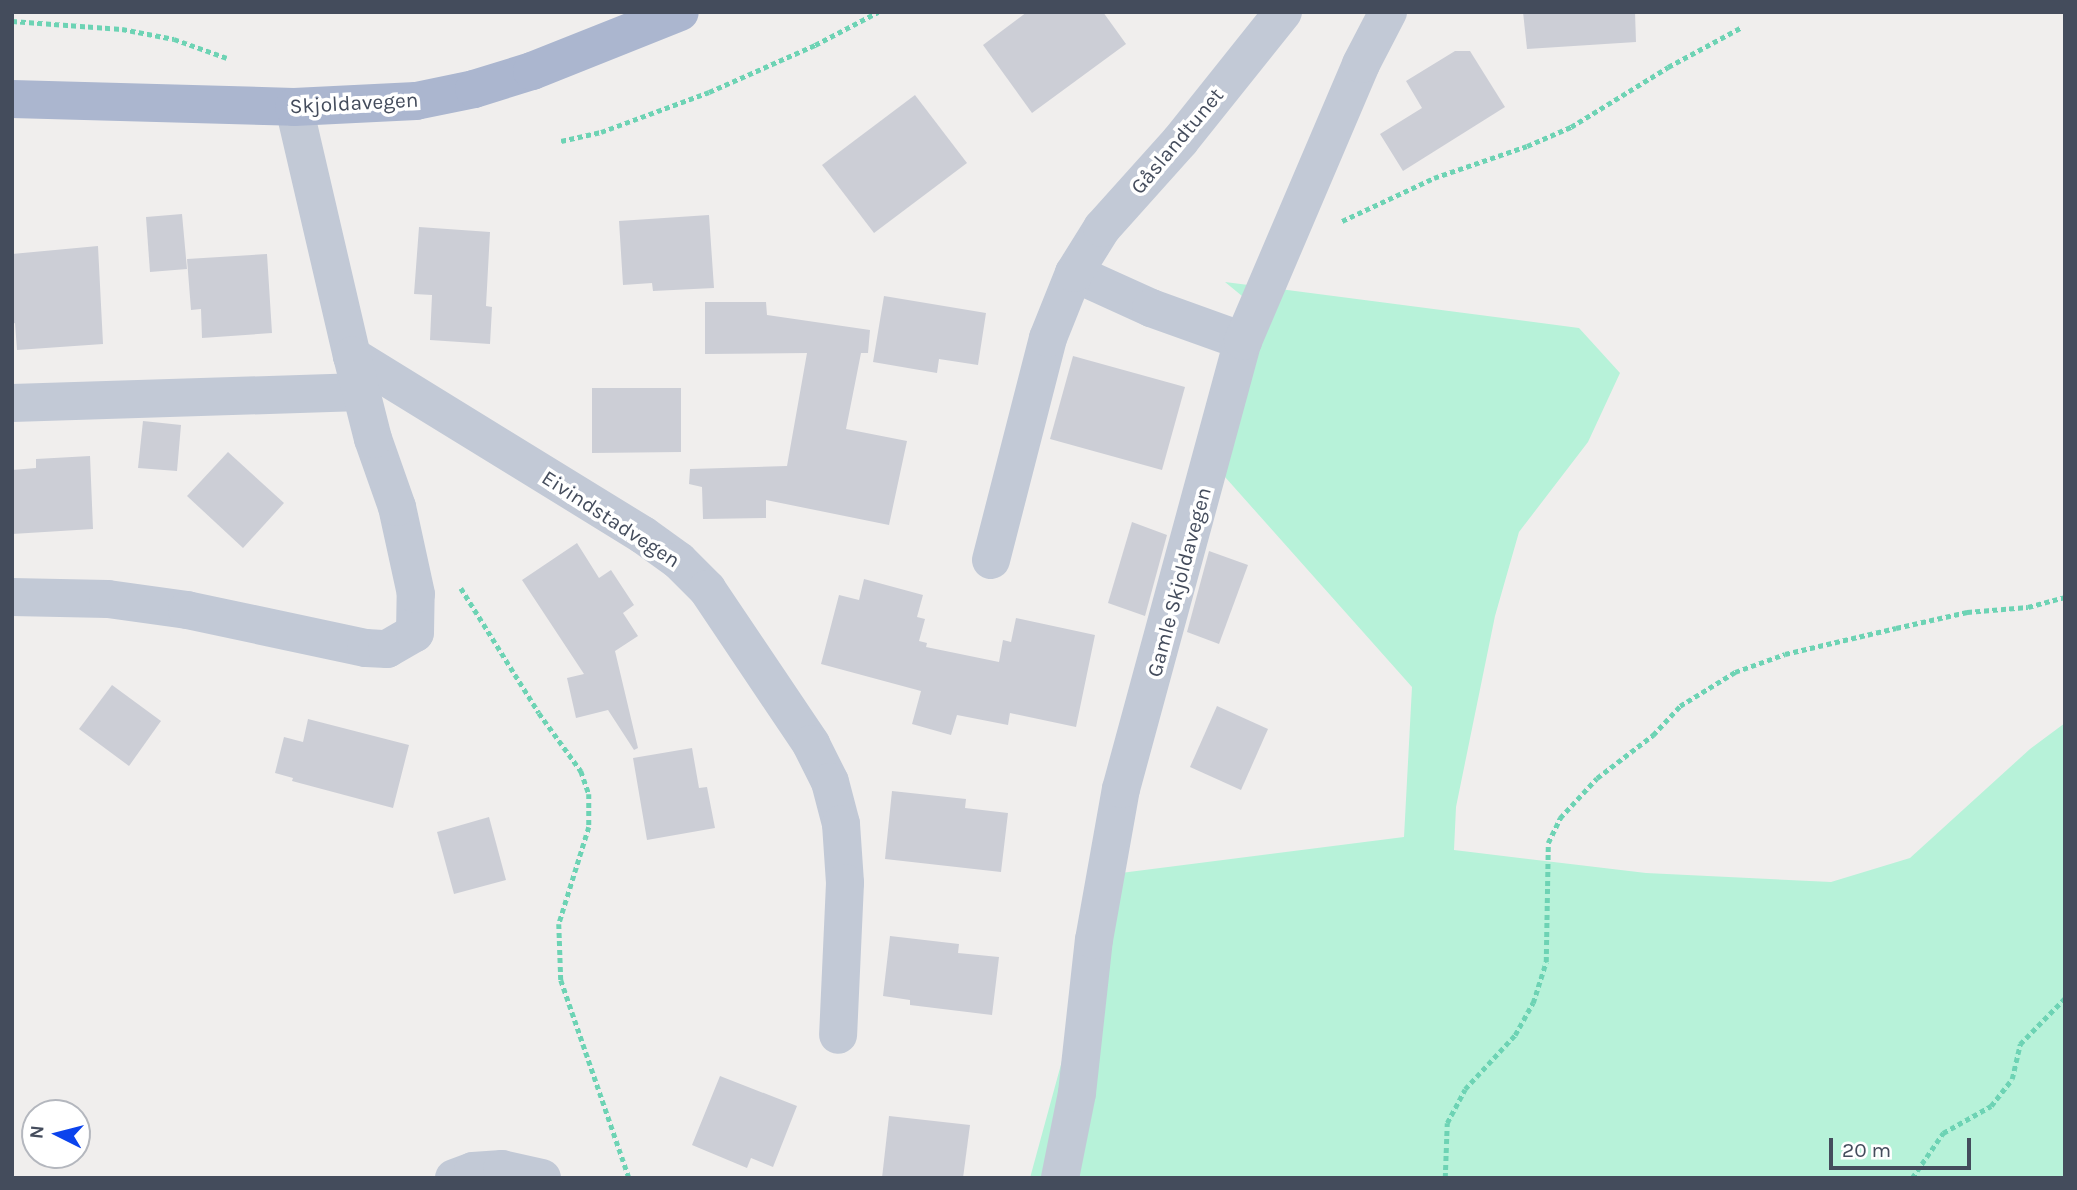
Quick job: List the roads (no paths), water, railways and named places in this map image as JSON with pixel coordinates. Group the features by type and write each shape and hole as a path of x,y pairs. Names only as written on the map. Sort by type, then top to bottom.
{"main road":[{"name":"Skjoldavegen","path":"12,99 294,107 416,101 474,89 532,71 680,12"}],"street":[{"name":"Gåslandtunet","path":"991,560 1048,338 1074,273 1102,228 1180,141 1283,12"},
{"name":"Gamle Skjoldavegen","path":"1060,1178 1077,1093 1094,940 1119,801 1243,341 1361,64 1388,12"},
{"path":"12,597 108,599 187,610 366,648 387,649 415,634 416,594 397,507 373,439 294,107"},
{"path":"1074,273 1151,308 1243,341"},
{"path":"12,403 357,374"},
{"name":"Eivindstadvegen","path":"357,374 643,535 678,561 708,589 811,744 830,782 841,824 845,883 838,1035"},
{"path":"454,1178 473,1171 502,1169 542,1178"}]}
